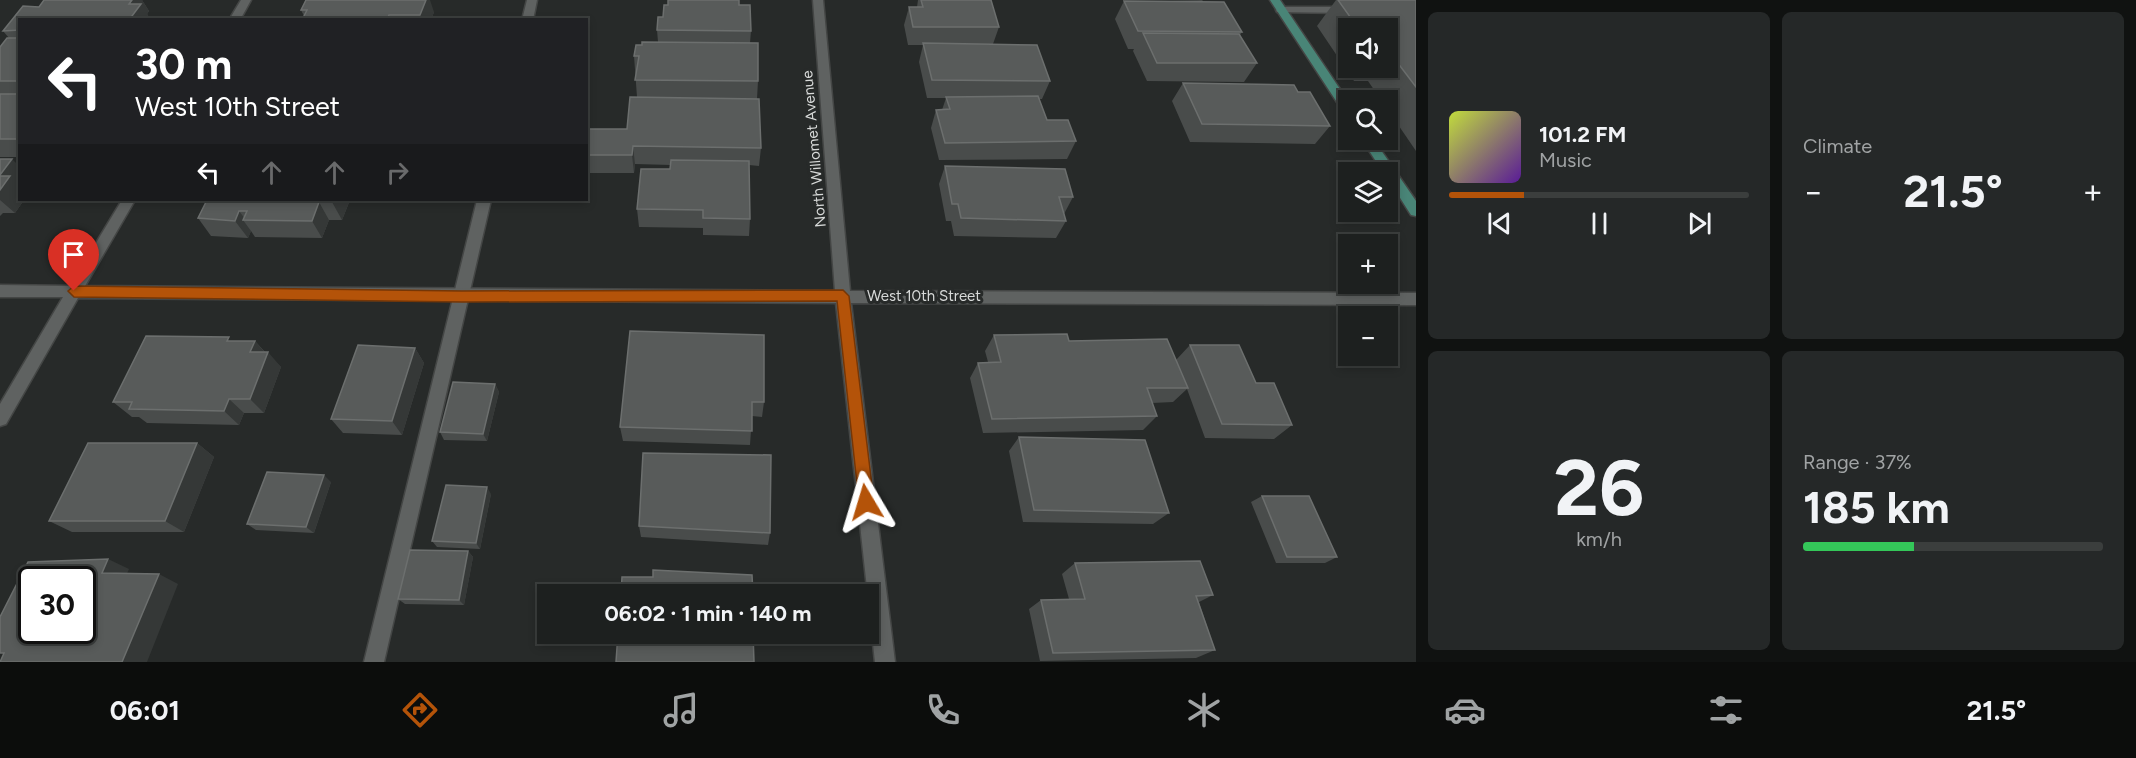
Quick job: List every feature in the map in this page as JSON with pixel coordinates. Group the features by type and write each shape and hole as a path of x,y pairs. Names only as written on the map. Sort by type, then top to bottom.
{"main road":[{"path":"1278,5 1338,95"},
{"path":"1375,150 1416,211"}],"street":[{"path":"235,18 246,0"},
{"path":"528,18 532,0"},
{"name":"North Willomet Avenue","path":"818,0 843,296 885,662"},
{"path":"1278,5 1354,10"},
{"path":"0,419 127,201"},
{"path":"374,662 484,201"},
{"name":"West 10th Street","path":"0,291 462,296 1416,299"}],"building":[{"path":"44,0 132,0 129,4 141,4 130,18 18,18 18,30 3,31 23,6 39,7"},
{"path":"306,0 426,0 420,15 389,15 388,18 303,18 307,10 301,10"},
{"path":"668,0 739,0 739,5 750,5 751,31 657,30 658,17 663,17 664,5 668,5"},
{"path":"921,0 991,0 999,27 913,27 909,7 923,7"},
{"path":"1338,0 1416,0 1416,87 1398,63 1398,18 1351,18"},
{"path":"1124,1 1224,2 1242,32 1138,31"},
{"path":"1143,33 1239,34 1257,63 1157,63"},
{"path":"7,38 18,38 18,81 0,81 0,47"},
{"path":"642,42 758,43 758,81 635,80 639,56 634,56 636,45 642,45"},
{"path":"923,43 1037,45 1050,81 932,80"},
{"path":"1183,83 1294,85 1298,92 1310,92 1330,126 1202,124"},
{"path":"0,94 18,94 18,139 0,139"},
{"path":"1038,96 1047,120 1068,120 1076,141 945,143 936,110 950,109 946,97"},
{"path":"630,97 759,99 761,148 633,146 632,155 588,155 588,129 627,129"},
{"path":"0,159 12,159 0,175"},
{"path":"671,160 749,161 750,219 703,218 703,210 637,209 641,169 670,169"},
{"path":"945,166 1065,169 1073,197 1059,197 1066,221 961,218 958,204 952,204"},
{"path":"0,176 10,176 0,190"},
{"path":"206,201 333,201 319,202 312,221 243,220 247,211 239,211 235,221 198,218"},
{"path":"630,331 764,335 764,402 752,402 752,431 620,427"},
{"path":"1067,334 1069,341 1167,339 1188,388 1147,388 1157,416 992,419 978,363 1001,362 994,335"},
{"path":"146,336 229,337 227,341 255,341 250,352 268,352 250,399 229,399 224,411 129,409 132,402 113,402"},
{"path":"358,345 415,348 392,421 331,419"},
{"path":"1190,345 1239,345 1256,383 1274,383 1292,425 1222,424"},
{"path":"453,382 495,384 483,434 440,432"},
{"path":"1019,437 1145,440 1169,513 1034,510"},
{"path":"88,443 197,443 165,521 49,521"},
{"path":"643,453 771,455 770,533 639,526"},
{"path":"267,472 324,475 306,527 247,524"},
{"path":"446,485 487,487 476,543 432,541"},
{"path":"1262,496 1309,496 1337,557 1287,557"},
{"path":"410,550 468,551 459,600 398,599"},
{"path":"108,559 102,573 159,574 122,662 0,662 4,653 0,653 0,617 18,582 18,644 96,644 96,566 26,566 28,562"},
{"path":"1200,561 1213,595 1196,596 1215,650 1053,653 1041,600 1085,599 1075,563"},
{"path":"653,570 752,575 752,584 622,584 622,577 653,577"},
{"path":"617,644 753,644 754,662 616,662"}],"route":[{"path":"74,291 462,296 843,296 866,502"}]}
